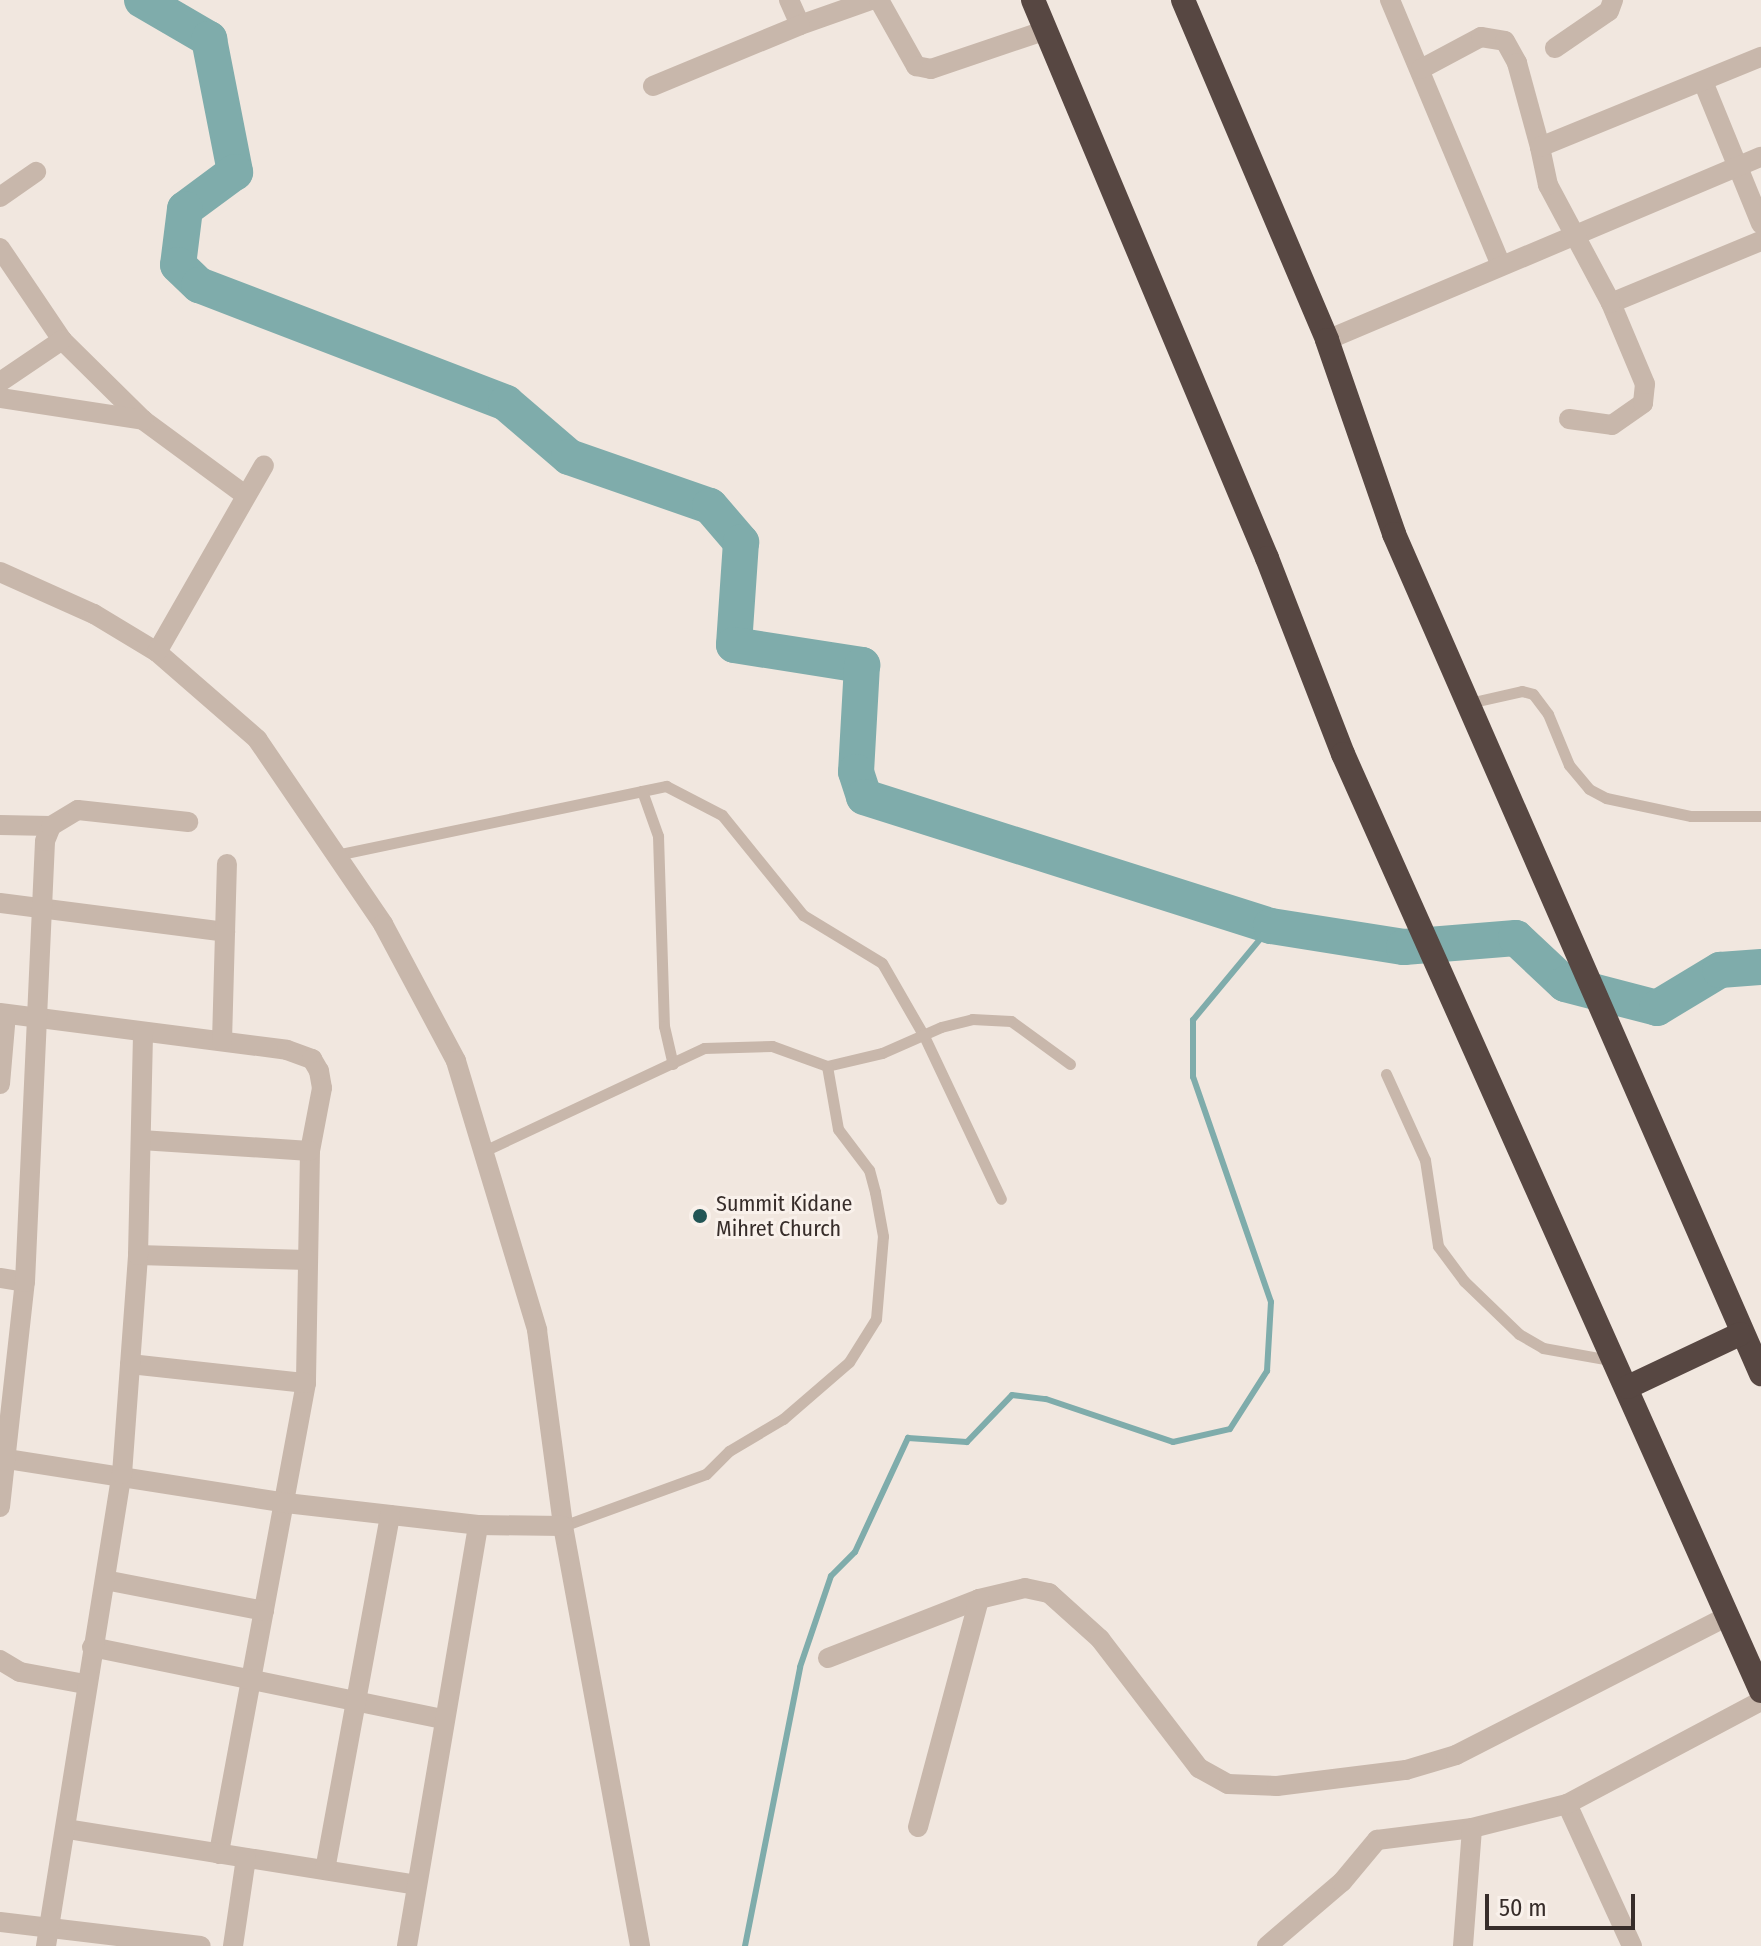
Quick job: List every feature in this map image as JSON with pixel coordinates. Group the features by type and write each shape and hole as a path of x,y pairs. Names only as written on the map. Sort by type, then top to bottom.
{"highway":[{"path":"1033,0 1267,558 1343,754 1512,1143 1628,1387 1761,1691"},
{"path":"1183,0 1327,340 1394,534 1666,1167 1740,1334 1761,1374"},
{"path":"1628,1387 1740,1334"}],"street":[{"path":"789,0 800,25"},
{"path":"653,86 800,25 871,0"},
{"path":"879,0 916,66 931,69 1046,30"},
{"path":"1390,0 1501,265"},
{"path":"1555,48 1609,11 1613,0"},
{"path":"1421,69 1481,37 1505,41 1517,63 1548,185 1611,303 1645,384 1643,403 1612,425 1569,419"},
{"path":"1540,147 1704,84 1761,57"},
{"path":"1704,84 1761,224"},
{"path":"1327,340 1761,157"},
{"path":"0,197 36,172"},
{"path":"1611,303 1761,241"},
{"path":"0,248 62,340 143,420 245,495"},
{"path":"0,382 62,340"},
{"path":"0,398 143,420"},
{"path":"157,652 264,465"},
{"path":"0,572 94,614 157,652 257,739 415,977 456,1061 537,1330 563,1526 640,1946"},
{"path":"0,825 51,826 78,810 188,822"},
{"path":"0,1507 25,1282 45,841 51,826"},
{"path":"222,1041 227,864"},
{"path":"0,903 225,932"},
{"path":"0,1084 3,1014 287,1050 312,1059 322,1088 310,1151 306,1383 219,1854"},
{"path":"46,1937 67,1829 85,1684 122,1474 138,1255 143,1032"},
{"path":"141,1140 310,1151"},
{"path":"138,1255 308,1260"},
{"path":"0,1278 25,1282"},
{"path":"130,1364 306,1383"},
{"path":"4,1458 122,1474 286,1503 478,1525 563,1526"},
{"path":"325,1870 353,1698 390,1515"},
{"path":"407,1946 478,1525"},
{"path":"105,1580 264,1611"},
{"path":"828,1658 979,1599 1025,1588 1049,1593 1100,1639 1199,1768 1228,1784 1277,1786 1406,1770 1456,1755 1728,1616"},
{"path":"918,1827 979,1599"},
{"path":"92,1647 444,1719"},
{"path":"0,1660 20,1672 85,1684"},
{"path":"1267,1946 1342,1882 1377,1840 1472,1828 1567,1804 1761,1701"},
{"path":"1567,1804 1632,1946"},
{"path":"1463,1946 1472,1828"},
{"path":"67,1829 417,1885"},
{"path":"233,1946 246,1858"},
{"path":"0,1922 46,1937 201,1946"}],"lane":[{"path":"1469,703 1522,691 1533,694 1548,714 1569,765 1589,789 1606,798 1691,816 1761,816"},
{"path":"336,855 666,786 722,815 803,915 882,963 924,1036 1001,1199"},
{"path":"642,791 658,836 664,1026 673,1064"},
{"path":"484,1151 540,1121 704,1048 747,1044 772,1046 827,1066 882,1053 972,1019 1011,1021 1070,1064"},
{"path":"563,1526 706,1474 729,1451 783,1419 849,1362 876,1319 883,1236 875,1192 869,1170 838,1129 827,1066"},
{"path":"1386,1074 1425,1160 1438,1246 1464,1281 1519,1334 1543,1348 1615,1361"}],"waterway":[{"path":"142,0 209,39 235,172 185,209 178,265 199,285 506,403 569,457 710,506 741,542 734,645 862,665 856,772 864,797 1271,926 1404,947 1516,938 1565,984 1657,1008 1720,970 1761,967"},
{"path":"745,1946 800,1667 831,1576 855,1552 908,1438 967,1442 1012,1395 1046,1399 1173,1442 1230,1429 1267,1371 1271,1302 1193,1077 1193,1020 1271,926"}],"place":[{"name":"Summit Kidane Mihret Church","path":"700,1216"}]}
